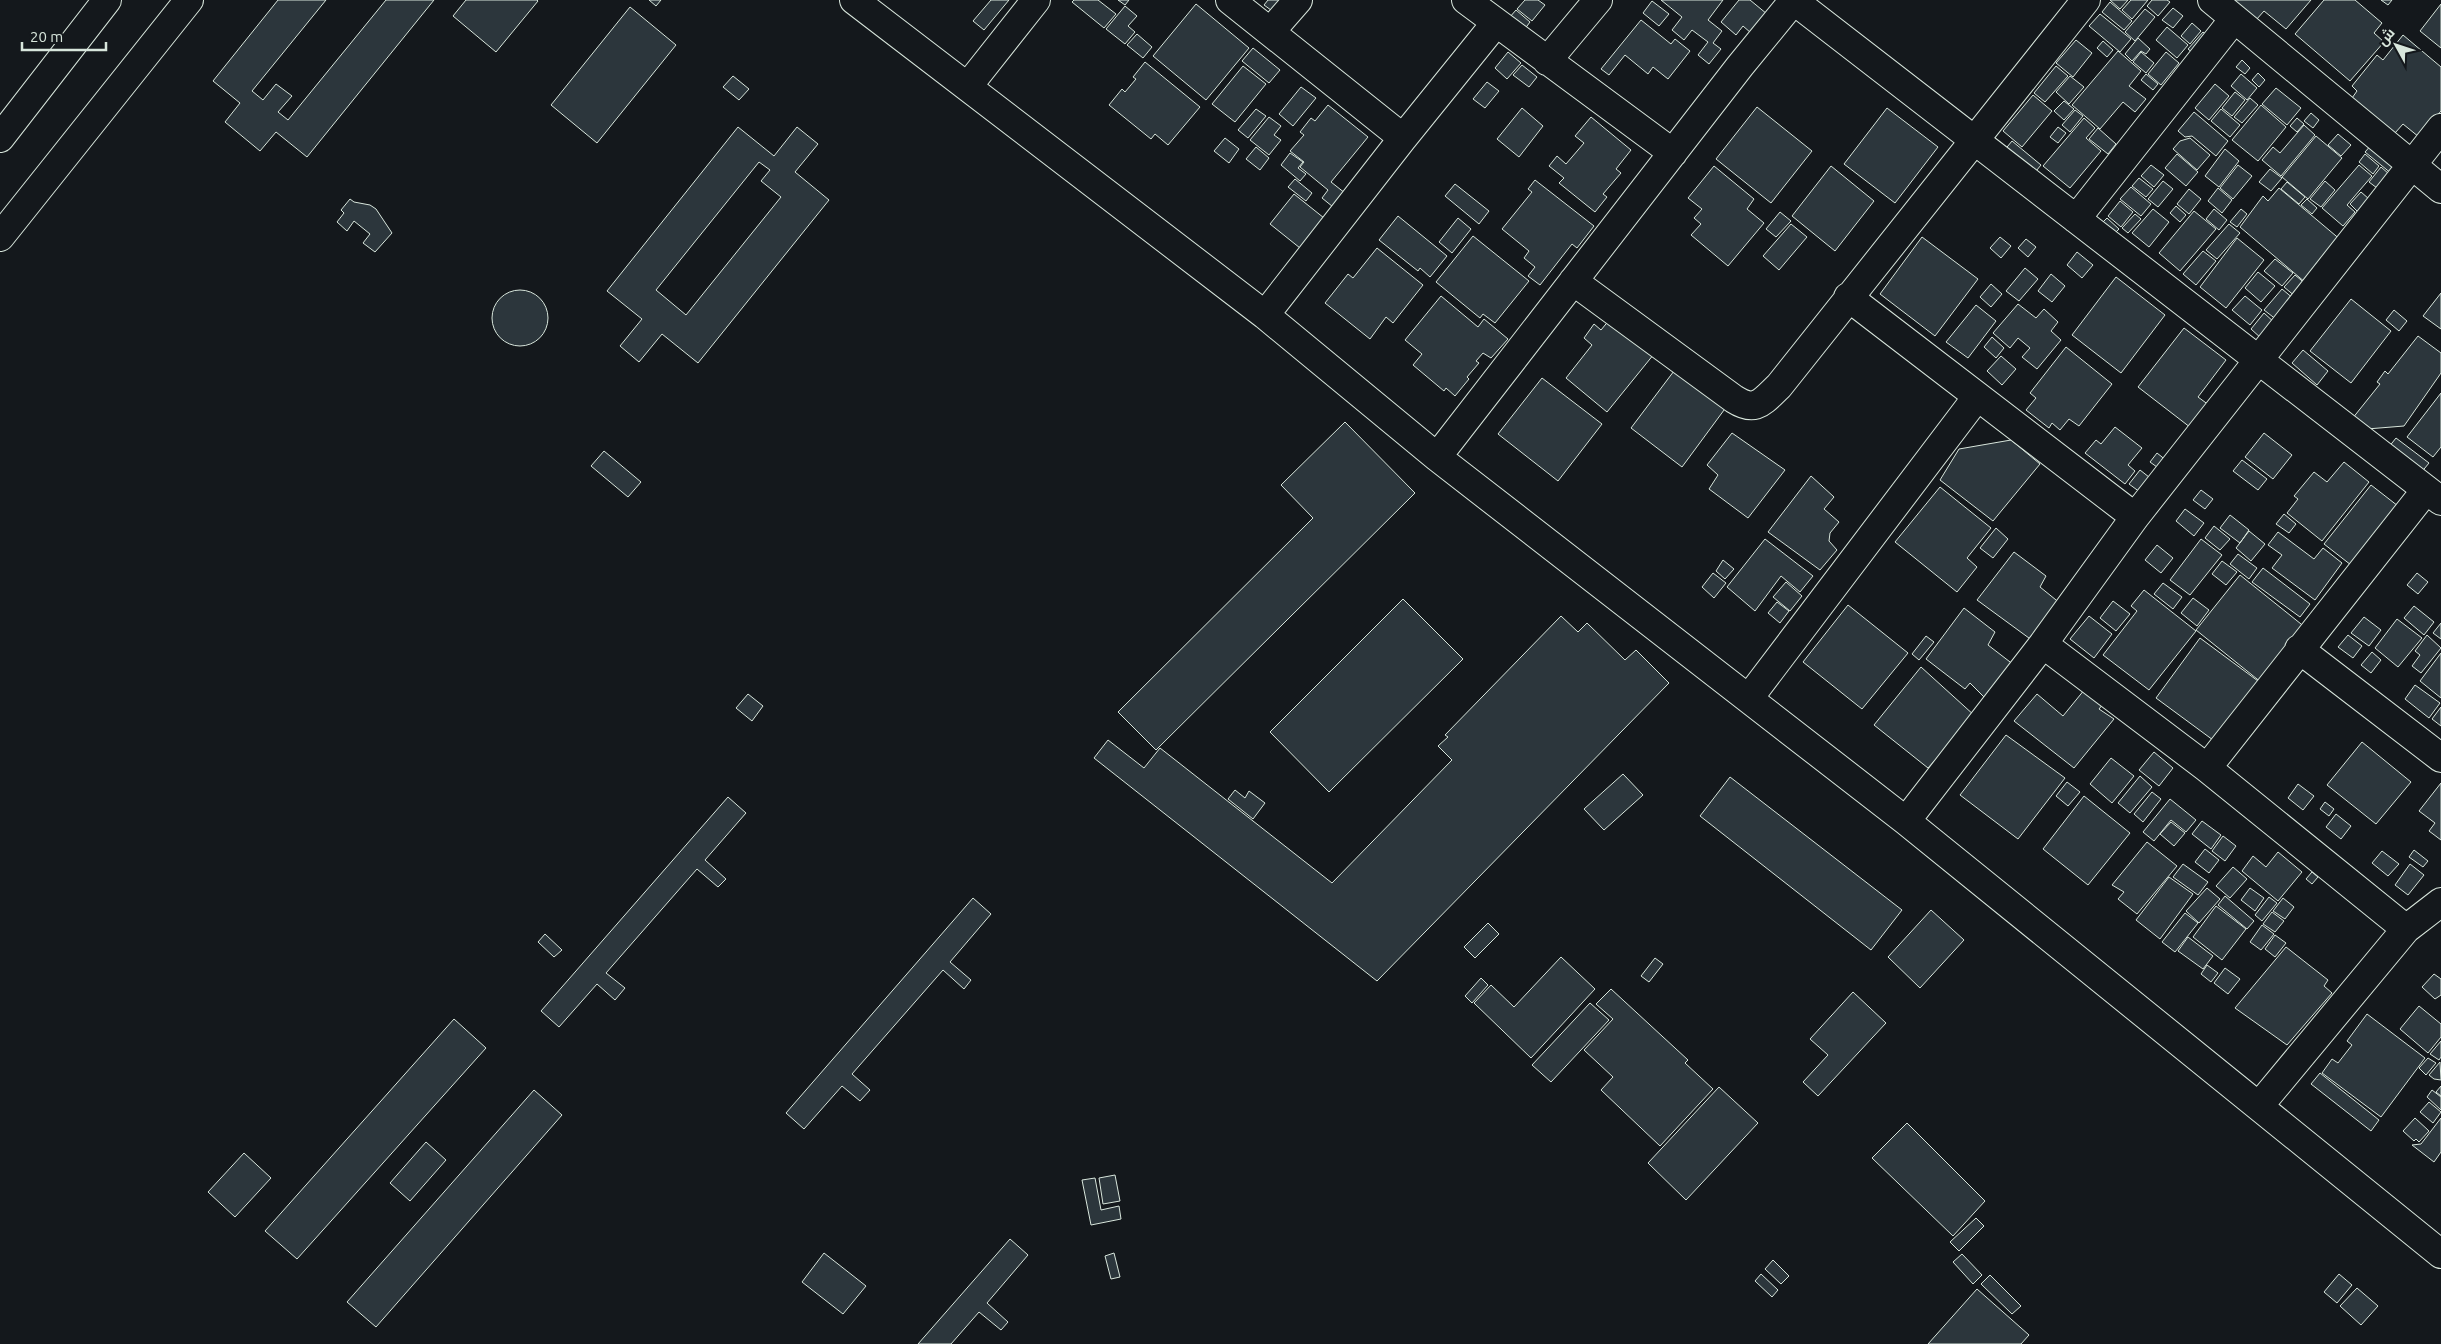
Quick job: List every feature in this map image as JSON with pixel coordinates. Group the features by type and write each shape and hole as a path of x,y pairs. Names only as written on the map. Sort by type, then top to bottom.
{"street":[{"path":"0,138 107,0"},
{"path":"0,237 189,0"},
{"path":"854,0 1264,314 1436,456 1906,821 2073,958 2440,1252"},
{"path":"968,86 1036,0"},
{"path":"1230,0 1403,138"},
{"path":"1270,32 1298,0"},
{"path":"1466,0 1495,24 1673,153"},
{"path":"1547,61 1598,0"},
{"path":"1436,456 1793,0 2434,496 2299,649 2206,768"},
{"path":"1573,281 1746,406 1759,405 1779,386 2086,0"},
{"path":"2212,0 2441,189"},
{"path":"2076,219 2234,19"},
{"path":"1264,314 1495,24"},
{"path":"1906,821 2043,644 2135,517 2441,128"},
{"path":"1848,297 2135,517"},
{"path":"1749,698 1977,397"},
{"path":"2043,644 2206,768 2406,929"},
{"path":"2299,649 2441,758"},
{"path":"2259,1106 2406,929 2441,902"}],"building":[{"path":"278,0 326,0 252,91 263,100 276,84 292,96 278,112 288,120 386,0 434,0 307,157 276,132 260,151 225,122 240,103 213,81"},
{"path":"466,0 538,1 496,52 453,16"},
{"path":"649,0 661,0 656,6"},
{"path":"991,0 1009,0 984,30 973,21"},
{"path":"1074,0 1098,0 1116,14 1104,28 1072,2"},
{"path":"1118,0 1129,0 1125,5"},
{"path":"1268,0 1282,0 1275,13 1264,5"},
{"path":"1525,0 1538,0 1545,5 1532,21 1517,9"},
{"path":"1661,0 1723,0 1708,20 1722,31 1713,43 1721,49 1709,64 1698,55 1708,42 1692,30 1684,40 1672,30 1682,17"},
{"path":"1739,0 1750,0 1767,14 1751,33 1743,26 1736,35 1721,22"},
{"path":"2110,0 2128,0 2120,9"},
{"path":"2131,0 2148,0 2132,19 2122,10"},
{"path":"2152,0 2167,0 2170,2 2158,16 2147,6"},
{"path":"2233,0 2311,0 2286,29 2264,11 2256,20"},
{"path":"2324,0 2355,0 2382,23 2374,33 2384,42 2350,81 2295,34"},
{"path":"2381,0 2392,0 2388,5"},
{"path":"1652,1 1669,14 1659,26 1643,13"},
{"path":"2110,2 2132,21 2124,30 2102,12"},
{"path":"1196,4 1249,48 1206,100 1153,56"},
{"path":"2441,4 2441,48 2420,31"},
{"path":"1125,6 1137,16 1128,26 1135,32 1125,44 1106,29"},
{"path":"630,7 676,45 597,143 551,105"},
{"path":"2173,8 2183,16 2173,28 2162,20"},
{"path":"2145,9 2155,17 2135,41 2125,32"},
{"path":"1516,10 1530,22 1524,30 1509,18"},
{"path":"2100,14 2131,39 2120,52 2089,26"},
{"path":"1641,20 1671,44 1675,39 1690,51 1668,79 1653,67 1648,74 1625,55 1609,75 1601,69"},
{"path":"2192,23 2201,31 2190,44 2181,36"},
{"path":"2167,27 2188,45 2177,58 2156,40"},
{"path":"2203,32 2209,37 2194,54 2188,49"},
{"path":"1137,34 1152,47 1143,58 1127,45"},
{"path":"2403,35 2441,67 2441,111 2419,137 2403,124 2395,133 2352,98 2357,91 2352,86 2377,55 2383,60"},
{"path":"2138,38 2150,49 2146,54 2141,51 2132,61 2125,54"},
{"path":"2076,40 2092,53 2073,77 2056,63"},
{"path":"2103,41 2113,50 2107,57 2097,48"},
{"path":"1253,48 1280,70 1269,83 1242,61"},
{"path":"2118,51 2141,71 2129,86 2146,99 2135,112 2123,102 2100,129 2072,105"},
{"path":"1508,52 1521,63 1507,79 1495,68"},
{"path":"2141,52 2154,63 2146,73 2133,62"},
{"path":"2166,52 2179,63 2161,85 2148,74"},
{"path":"2242,60 2250,68 2245,74 2236,67"},
{"path":"1145,62 1200,107 1168,145 1155,134 1151,139 1109,105 1122,89 1125,92 1136,79 1133,77"},
{"path":"1522,65 1537,77 1529,87 1513,75"},
{"path":"1243,66 1266,84 1235,122 1212,104"},
{"path":"2056,66 2068,76 2045,102 2034,93"},
{"path":"2258,73 2265,80 2259,87 2252,80"},
{"path":"2146,74 2158,84 2153,90 2141,80"},
{"path":"2241,74 2257,88 2247,100 2231,86"},
{"path":"733,76 749,89 739,100 723,87"},
{"path":"2070,76 2084,87 2069,104 2056,92"},
{"path":"1487,82 1499,91 1485,108 1473,99"},
{"path":"2215,84 2229,96 2209,120 2195,108"},
{"path":"1301,87 1316,98 1293,126 1279,114"},
{"path":"2276,88 2301,108 2287,125 2262,104"},
{"path":"2235,92 2245,100 2232,116 2222,108"},
{"path":"2033,95 2052,111 2022,147 2003,131"},
{"path":"2250,98 2258,105 2242,123 2234,117"},
{"path":"2064,101 2074,109 2064,120 2054,111"},
{"path":"1328,105 1368,137 1331,182 1350,197 1338,211 1322,198 1328,190 1300,167 1304,162 1290,151 1304,135 1300,132 1311,118 1315,121"},
{"path":"2261,105 2286,127 2258,161 2232,140"},
{"path":"1757,107 1812,151 1771,203 1716,159"},
{"path":"1522,108 1543,126 1519,157 1497,139"},
{"path":"1887,108 1938,147 1895,203 1844,164"},
{"path":"1256,109 1266,116 1248,138 1238,130"},
{"path":"2221,109 2240,125 2230,137 2211,121"},
{"path":"2075,110 2083,116 2070,132 2062,125"},
{"path":"2194,112 2228,141 2216,156 2192,136 2185,137 2178,131"},
{"path":"2311,113 2319,120 2313,128 2304,121"},
{"path":"1269,117 1281,126 1274,135 1281,140 1269,155 1250,140"},
{"path":"1591,117 1631,150 1616,169 1621,173 1603,194 1607,197 1595,212 1559,183 1564,178 1549,166 1557,156 1566,164 1584,143 1575,136"},
{"path":"2084,118 2095,128 2086,138 2101,151 2070,188 2043,166"},
{"path":"2297,118 2304,124 2297,132 2290,126"},
{"path":"2304,125 2315,135 2281,176 2262,160 2273,147 2280,153"},
{"path":"738,127 774,156 797,127 818,144 795,172 829,200 698,363 662,334 639,362 620,346 642,319 607,291","holes":["759,162 770,170 761,181 781,197 686,315 656,290"]},
{"path":"2058,127 2066,133 2058,143 2050,137"},
{"path":"2098,128 2116,144 2108,154 2089,139"},
{"path":"2338,134 2351,145 2341,156 2328,145"},
{"path":"2316,136 2342,158 2308,199 2282,177"},
{"path":"1225,138 1239,149 1229,163 1214,151"},
{"path":"2190,138 2210,155 2197,170 2173,149 2180,141"},
{"path":"2012,141 2041,165 2032,176 2003,152"},
{"path":"2373,143 2399,165 2392,174 2365,152"},
{"path":"1256,147 1269,158 1260,170 1246,159"},
{"path":"2225,149 2239,161 2219,187 2205,176"},
{"path":"1290,153 1303,162 1298,168 1306,174 1300,181 1281,165"},
{"path":"2177,154 2198,172 2186,186 2165,168"},
{"path":"2365,154 2379,166 2373,174 2359,162"},
{"path":"2151,165 2164,175 2154,187 2141,176"},
{"path":"2238,165 2252,176 2233,199 2220,188"},
{"path":"2359,165 2372,176 2347,205 2355,212 2343,226 2322,208"},
{"path":"1714,166 1754,199 1747,209 1764,223 1728,266 1691,235 1701,224 1694,218 1702,209 1688,198"},
{"path":"1831,166 1874,201 1835,251 1792,216"},
{"path":"2381,167 2389,174 2377,188 2369,182"},
{"path":"2270,169 2282,178 2271,191 2259,182"},
{"path":"2139,178 2153,189 2146,197 2132,186"},
{"path":"1295,179 1312,193 1306,201 1288,187"},
{"path":"1535,180 1594,226 1577,248 1572,244 1540,285 1528,276 1535,267 1524,258 1529,251 1502,229 1532,192 1528,189"},
{"path":"2163,181 2173,189 2158,207 2148,199"},
{"path":"2325,181 2335,190 2321,207 2310,199"},
{"path":"2287,182 2305,197 2299,204 2281,189"},
{"path":"1455,184 1489,211 1479,224 1445,196"},
{"path":"2131,187 2151,204 2141,216 2120,199"},
{"path":"2218,188 2232,200 2222,213 2208,201"},
{"path":"2279,188 2342,241 2306,283 2240,227 2263,196 2268,201"},
{"path":"2189,189 2201,199 2189,214 2177,204"},
{"path":"2361,192 2369,199 2358,212 2350,204"},
{"path":"1294,194 1324,218 1300,248 1270,224"},
{"path":"350,199 354,202 370,205 376,209 392,233 375,252 363,243 370,234 354,221 347,231 337,222 344,213 341,210"},
{"path":"2307,199 2317,208 2312,214 2301,205"},
{"path":"2120,201 2133,212 2121,227 2108,216"},
{"path":"2176,206 2186,215 2180,222 2170,213"},
{"path":"2153,209 2169,222 2149,247 2132,233"},
{"path":"2214,209 2227,220 2219,230 2206,219"},
{"path":"2241,209 2247,214 2237,227 2230,222"},
{"path":"2194,211 2216,229 2180,271 2159,253"},
{"path":"1780,212 1791,221 1776,237 1766,229"},
{"path":"2135,214 2141,219 2128,233 2122,228"},
{"path":"1398,216 1447,256 1430,277 1420,268 1418,271 1379,240"},
{"path":"1458,218 1471,229 1452,253 1439,242"},
{"path":"2107,218 2119,229 2115,233 2102,223"},
{"path":"1791,224 1807,237 1779,270 1763,256"},
{"path":"2229,224 2240,233 2217,259 2206,250"},
{"path":"1473,236 1529,281 1495,323 1483,314 1480,318 1436,282"},
{"path":"1922,237 1978,279 1935,336 1880,294"},
{"path":"2000,237 2011,246 2001,258 1990,248"},
{"path":"2237,238 2264,260 2226,308 2200,287"},
{"path":"2026,239 2036,247 2028,257 2018,248"},
{"path":"1377,248 1423,285 1393,323 1386,317 1370,339 1325,303 1348,274 1353,278"},
{"path":"2203,251 2216,261 2196,285 2183,274"},
{"path":"2077,252 2093,265 2082,278 2067,265"},
{"path":"2275,259 2293,273 2282,286 2264,271"},
{"path":"2025,268 2038,279 2019,301 2006,291"},
{"path":"2258,272 2275,286 2261,302 2245,288"},
{"path":"2051,274 2065,286 2052,302 2038,291"},
{"path":"2295,275 2307,285 2296,297 2284,287"},
{"path":"2116,277 2165,315 2121,373 2072,335"},
{"path":"1991,284 2002,294 1991,307 1980,297"},
{"path":"2282,289 2294,299 2277,320 2264,310"},
{"path":"514,290 526,290 536,294 544,302 548,318 544,334 536,342 526,346 514,346 504,342 496,334 492,324 492,312 496,302 504,294"},
{"path":"2441,293 2441,329 2423,316"},
{"path":"1441,296 1478,327 1484,319 1508,339 1491,358 1483,353 1476,361 1479,363 1467,377 1469,379 1455,396 1446,388 1444,391 1413,365 1422,354 1405,340"},
{"path":"2245,296 2262,310 2250,325 2232,310"},
{"path":"2351,299 2391,331 2351,383 2310,351"},
{"path":"2018,304 2036,318 2044,309 2058,322 2051,331 2061,340 2037,369 2022,357 2030,348 2018,338 2010,348 1993,333"},
{"path":"1976,305 1996,321 1968,358 1946,342"},
{"path":"2394,310 2407,321 2399,331 2386,320"},
{"path":"2264,313 2275,323 2262,339 2251,329"},
{"path":"1610,319 1654,354 1607,412 1566,378 1592,345 1584,338 1594,324 1601,330"},
{"path":"2184,328 2226,360 2198,397 2213,408 2195,431 2138,387"},
{"path":"2418,336 2441,353 2441,373 2404,426 2367,429 2352,419 2380,384 2377,382 2385,371 2388,374"},
{"path":"1992,337 2004,348 1996,358 1984,347"},
{"path":"2066,347 2112,384 2079,426 2069,419 2060,430 2052,423 2049,428 2026,410 2036,398 2030,393"},
{"path":"2303,350 2328,371 2317,385 2292,363"},
{"path":"2001,356 2016,369 2002,385 1987,371"},
{"path":"1677,367 1727,406 1682,467 1631,428"},
{"path":"1542,378 1602,424 1558,481 1498,434"},
{"path":"2441,393 2441,447 2433,457 2407,437"},
{"path":"1345,422 1415,493 1156,750 1118,712 1313,518 1281,485"},
{"path":"2115,427 2142,448 2128,465 2135,471 2125,484 2085,453 2096,440 2101,444"},
{"path":"1732,433 1785,470 1748,518 1709,489 1718,475 1707,465"},
{"path":"2264,433 2292,455 2273,479 2245,457"},
{"path":"2396,438 2429,463 2420,474 2388,448"},
{"path":"2011,440 2040,464 1993,521 1940,480 1959,449"},
{"path":"604,451 641,482 628,497 591,466"},
{"path":"2157,453 2167,461 2161,470 2150,462"},
{"path":"2242,460 2267,479 2258,490 2233,471"},
{"path":"2344,462 2369,482 2322,541 2287,513 2298,499 2294,496 2314,472 2327,482"},
{"path":"2140,470 2154,481 2144,495 2129,484"},
{"path":"1811,476 1834,497 1824,509 1839,522 1830,533 1829,541 1837,550 1820,570 1768,532"},
{"path":"2371,485 2398,506 2351,565 2324,544"},
{"path":"1940,487 1991,528 1967,558 1977,567 1957,592 1895,542"},
{"path":"2201,490 2213,499 2205,509 2193,500"},
{"path":"2185,509 2204,523 2194,536 2176,521"},
{"path":"2284,514 2296,524 2289,533 2276,524"},
{"path":"2230,515 2249,530 2240,543 2220,528"},
{"path":"2214,526 2230,539 2220,550 2205,538"},
{"path":"1996,528 2008,539 1993,558 1980,548"},
{"path":"2249,531 2265,544 2251,561 2236,548"},
{"path":"2278,532 2314,559 2323,548 2342,563 2315,600 2272,568 2282,555 2268,545"},
{"path":"1765,539 1813,576 1800,592 1781,576 1755,611 1727,587"},
{"path":"2201,539 2222,555 2190,595 2170,580"},
{"path":"2157,545 2173,558 2161,573 2145,560"},
{"path":"2014,552 2046,576 2040,587 2061,604 2033,641 1977,600"},
{"path":"2238,554 2257,568 2249,579 2230,564"},
{"path":"1723,560 1734,569 1725,579 1716,571"},
{"path":"2222,561 2237,572 2226,585 2212,574"},
{"path":"2263,568 2310,604 2300,617 2252,582"},
{"path":"1713,573 1726,583 1714,598 1702,587"},
{"path":"2417,573 2428,582 2418,594 2407,585"},
{"path":"2240,575 2306,628 2262,683 2196,630"},
{"path":"1786,582 1802,596 1790,611 1773,597"},
{"path":"2163,583 2182,597 2173,609 2154,594"},
{"path":"2144,590 2196,631 2149,690 2103,655 2137,611 2131,606"},
{"path":"2193,598 2209,610 2197,626 2181,613"},
{"path":"1403,599 1463,659 1329,792 1270,732"},
{"path":"2113,601 2130,614 2116,631 2100,618"},
{"path":"1777,602 1789,611 1780,623 1768,613"},
{"path":"1848,605 1908,653 1862,709 1803,662"},
{"path":"2414,606 2434,622 2424,635 2404,618"},
{"path":"1964,608 1995,632 1988,645 2014,665 1985,698 1970,683 1965,689 1926,659"},
{"path":"1561,616 1578,632 1587,623 1625,660 1636,650 1669,683 1377,981 1094,758 1108,740 1144,768 1160,748 1332,883 1452,760 1438,746 1448,737 1445,735"},
{"path":"2089,616 2112,634 2094,658 2070,639"},
{"path":"2364,617 2381,630 2369,646 2351,633"},
{"path":"2397,619 2422,638 2398,667 2375,648"},
{"path":"2441,623 2441,639 2433,633"},
{"path":"2348,635 2362,646 2353,658 2338,647"},
{"path":"2427,635 2441,648 2421,673 2412,666 2420,655 2415,651"},
{"path":"1926,636 1934,642 1919,660 1912,654"},
{"path":"2200,638 2258,681 2213,740 2156,698"},
{"path":"2372,652 2381,660 2371,673 2361,665"},
{"path":"2441,653 2441,698 2420,681"},
{"path":"1921,667 1975,716 1928,768 1874,725"},
{"path":"2415,685 2440,703 2429,718 2405,699"},
{"path":"2085,689 2103,704 2099,709 2114,719 2074,768 2014,721 2037,694 2063,716"},
{"path":"748,694 763,706 752,721 736,708"},
{"path":"2441,707 2441,726 2432,719"},
{"path":"2006,735 2065,778 2018,839 1960,795"},
{"path":"2362,742 2411,782 2376,824 2327,785"},
{"path":"2154,752 2173,768 2159,786 2139,770"},
{"path":"2111,758 2134,776 2112,803 2090,784"},
{"path":"1623,774 1643,795 1604,830 1584,809"},
{"path":"2140,776 2152,787 2130,813 2118,803"},
{"path":"1730,777 1902,910 1871,950 1700,816"},
{"path":"2067,782 2080,792 2068,806 2056,796"},
{"path":"2441,783 2441,840 2429,831 2435,823 2419,811"},
{"path":"2298,784 2314,796 2303,810 2288,798"},
{"path":"1235,790 1245,798 1249,791 1265,803 1253,819 1228,799"},
{"path":"2152,792 2161,799 2143,822 2134,814"},
{"path":"2084,796 2130,833 2088,885 2043,849"},
{"path":"728,797 746,813 705,860 726,879 718,887 697,869 606,973 625,988 615,1000 597,984 559,1027 541,1011"},
{"path":"2170,799 2196,820 2186,832 2171,820 2154,841 2143,832"},
{"path":"2325,802 2334,809 2329,816 2320,809"},
{"path":"2336,814 2351,826 2341,839 2326,827"},
{"path":"2202,821 2221,835 2211,849 2192,834"},
{"path":"2171,822 2185,833 2174,846 2160,834"},
{"path":"2223,836 2236,846 2225,861 2212,851"},
{"path":"2147,842 2177,866 2137,914 2118,899 2124,892 2112,885"},
{"path":"2205,849 2219,860 2209,873 2195,862"},
{"path":"2414,850 2428,861 2423,867 2409,857"},
{"path":"2382,851 2399,864 2388,876 2372,863"},
{"path":"2278,852 2302,872 2278,901 2242,871 2253,856 2266,867"},
{"path":"2183,864 2208,882 2198,895 2173,877"},
{"path":"2410,864 2424,875 2408,895 2395,885"},
{"path":"2233,867 2247,879 2230,898 2216,886"},
{"path":"2312,872 2318,877 2312,884 2306,879"},
{"path":"2169,877 2193,894 2160,939 2136,920"},
{"path":"2207,888 2220,899 2199,923 2186,911"},
{"path":"2250,888 2264,898 2255,911 2241,900"},
{"path":"2225,896 2254,921 2247,929 2218,905"},
{"path":"2269,897 2277,903 2262,921 2255,915"},
{"path":"973,898 991,914 950,962 971,980 964,989 943,970 852,1074 870,1090 860,1101 842,1086 804,1129 786,1113"},
{"path":"2283,898 2294,907 2285,919 2273,911"},
{"path":"2216,906 2246,929 2222,960 2193,937"},
{"path":"1931,910 1964,940 1920,988 1888,957"},
{"path":"2272,912 2284,921 2275,932 2263,924"},
{"path":"2185,913 2198,923 2175,952 2162,942"},
{"path":"1488,923 1499,934 1475,958 1464,947"},
{"path":"2262,925 2274,934 2261,950 2250,942"},
{"path":"545,934 562,950 554,957 538,942"},
{"path":"2275,935 2286,943 2275,957 2265,949"},
{"path":"2188,937 2213,956 2203,969 2178,951"},
{"path":"2286,947 2328,980 2324,986 2332,993 2287,1045 2235,1008"},
{"path":"1561,957 1595,989 1531,1058 1474,1003 1491,985 1514,1007"},
{"path":"1655,958 1663,964 1649,982 1641,976"},
{"path":"2207,965 2218,973 2211,982 2201,974"},
{"path":"2225,968 2240,979 2228,994 2214,983"},
{"path":"2434,974 2441,979 2441,995 2435,999 2422,987"},
{"path":"1481,978 1488,985 1472,1003 1465,996"},
{"path":"1611,989 1688,1060 1685,1063 1713,1089 1660,1146 1601,1090 1613,1077 1584,1050 1613,1019 1596,1004"},
{"path":"1853,992 1886,1023 1818,1096 1803,1082 1828,1055 1810,1039"},
{"path":"1590,1003 1609,1020 1551,1082 1532,1065"},
{"path":"2419,1006 2441,1024 2441,1037 2428,1053 2400,1029"},
{"path":"2367,1014 2425,1058 2381,1117 2322,1073 2332,1059 2338,1063 2352,1045 2347,1041"},
{"path":"454,1019 486,1048 297,1259 265,1231"},
{"path":"2441,1041 2441,1057 2439,1060 2430,1054"},
{"path":"2428,1058 2436,1063 2426,1075 2419,1068"},
{"path":"2440,1062 2441,1080 2434,1079 2429,1075"},
{"path":"2320,1073 2379,1120 2371,1131 2311,1084"},
{"path":"2441,1086 2441,1096 2436,1092"},
{"path":"1719,1087 1758,1123 1686,1200 1648,1163"},
{"path":"534,1090 562,1115 376,1327 347,1302"},
{"path":"2432,1090 2441,1097 2441,1110 2427,1097"},
{"path":"2429,1102 2441,1112 2433,1123 2420,1112"},
{"path":"2415,1118 2429,1131 2419,1142 2416,1139 2414,1141 2403,1131"},
{"path":"2441,1118 2441,1152 2434,1162 2412,1145 2421,1144"},
{"path":"1907,1123 1985,1201 1953,1236 1872,1158"},
{"path":"426,1142 446,1160 410,1201 390,1183"},
{"path":"244,1153 271,1178 235,1217 208,1192"},
{"path":"1115,1175 1120,1201 1103,1204 1099,1178"},
{"path":"1095,1178 1101,1210 1119,1206 1121,1219 1091,1225 1082,1180"},
{"path":"1976,1218 1984,1226 1959,1251 1950,1242"},
{"path":"1010,1239 1028,1255 987,1303 1008,1322 1001,1330 979,1312 951,1344 918,1344"},
{"path":"824,1253 866,1286 843,1314 802,1282"},
{"path":"1114,1253 1120,1277 1111,1279 1105,1256"},
{"path":"1962,1254 1982,1275 1973,1284 1953,1262"},
{"path":"1773,1260 1789,1276 1781,1284 1765,1269"},
{"path":"1761,1274 1778,1290 1772,1297 1755,1281"},
{"path":"2339,1274 2352,1285 2337,1303 2324,1292"},
{"path":"1990,1275 2021,1306 2012,1314 1981,1284"},
{"path":"2357,1288 2378,1306 2361,1325 2340,1306"},
{"path":"1977,1289 2029,1335 2021,1344 1928,1344"}]}
